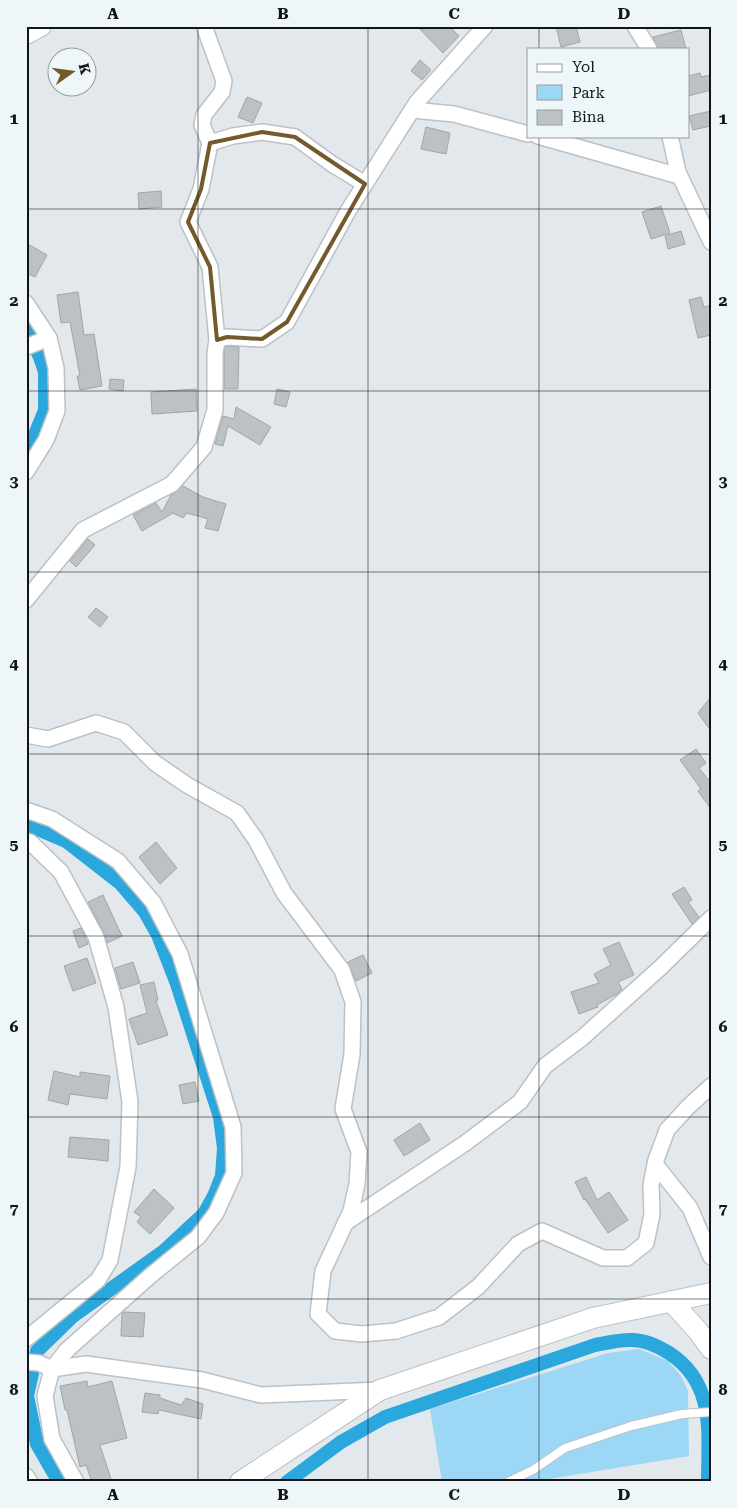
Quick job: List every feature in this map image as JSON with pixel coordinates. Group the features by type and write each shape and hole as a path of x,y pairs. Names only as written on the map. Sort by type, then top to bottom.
{"main road":[{"path":"26,34 41,26"},
{"path":"240,1482 380,1390 593,1318 711,1293"},
{"path":"671,1301 698,1331 711,1349"}],"street":[{"path":"26,600 83,530 172,484 204,447 215,410 215,353 217,340 210,267 188,222 201,189 210,144 202,125 204,115 222,92 224,81 204,26"},
{"path":"217,340 227,337 262,339 287,322 348,211 417,102 484,26"},
{"path":"635,26 648,48"},
{"path":"412,110 454,114 527,134"},
{"path":"210,144 233,136 262,132 295,137 332,164 365,184"},
{"path":"545,138 680,176"},
{"path":"670,138 680,176 711,242"},
{"path":"26,303 37,343 56,368 57,411 46,440 26,472"},
{"path":"26,735 48,739 96,723 124,732 155,763 187,785 237,813 256,840 284,893 342,970 353,1002 352,1054 343,1109 359,1152 351,1211 322,1271 318,1314 335,1331 362,1334 396,1331 438,1317 478,1287 518,1244 542,1231 603,1258 627,1258 646,1243 652,1214 651,1185 667,1130 711,1086"},
{"path":"26,810 52,819 118,861 153,902 180,954 233,1127 234,1173 216,1213 198,1237 150,1276 67,1350 36,1364"},
{"path":"26,841 30,842 60,872 96,937 116,1007 130,1102 128,1167 110,1260 98,1280 26,1339"},
{"path":"345,1223 464,1144 520,1102 545,1066 582,1038 660,968 711,918"},
{"path":"656,1164 690,1208 711,1257"},
{"path":"36,1364 86,1364 202,1380 261,1395 380,1390"},
{"path":"36,1364 45,1396 52,1439 76,1482"},
{"path":"26,1476 30,1482"}],"lane":[{"path":"508,1482 533,1470 565,1448 632,1426 682,1414 711,1412"}],"highlighted area":[{"path":"262,132 295,137 365,184 287,322 262,339 227,337 217,340 210,267 188,222 201,189 210,143"}],"green space":[{"path":"639,1349 668,1361 681,1376 688,1391 689,1456 531,1482 442,1482 430,1409 608,1353"}],"building":[{"path":"417,26 449,26 459,36 443,53"},
{"path":"556,26 576,26 580,42 561,47"},
{"path":"681,30 686,48 658,48 653,37"},
{"path":"420,60 431,70 422,80 411,71"},
{"path":"700,73 701,77 711,75 711,90 690,95 690,76"},
{"path":"247,97 262,103 253,123 238,117"},
{"path":"711,111 711,126 693,130 690,116"},
{"path":"426,127 450,133 446,154 421,149"},
{"path":"161,191 162,207 139,209 138,193"},
{"path":"661,206 670,233 651,239 642,212"},
{"path":"681,231 685,244 668,249 665,236"},
{"path":"26,243 47,255 35,277 26,273"},
{"path":"78,292 84,335 94,334 102,386 80,390 77,376 80,376 70,322 61,323 57,295"},
{"path":"701,297 704,307 711,305 711,335 698,338 689,300"},
{"path":"225,347 239,347 238,389 224,389 224,354"},
{"path":"110,379 124,380 123,391 109,389"},
{"path":"196,389 197,411 152,414 151,392"},
{"path":"277,389 290,392 286,407 274,404"},
{"path":"236,407 271,427 260,445 228,426 223,446 215,444 223,416 234,419"},
{"path":"183,486 203,497 226,504 218,531 205,528 208,519 187,513 183,518 173,513 142,531 133,515 156,503 162,512 171,495"},
{"path":"88,539 95,545 76,567 70,561"},
{"path":"96,608 108,617 100,627 88,617"},
{"path":"711,697 711,731 698,713"},
{"path":"696,749 706,763 699,768 711,783 711,809 698,791 701,789 680,760"},
{"path":"156,842 177,868 160,884 139,857"},
{"path":"684,887 692,900 688,902 699,917 692,924 672,894"},
{"path":"103,895 122,936 107,943 88,902"},
{"path":"81,928 88,944 79,948 73,931"},
{"path":"619,942 634,975 618,982 622,989 617,994 597,1005 598,1007 579,1014 571,992 599,983 594,974 611,965 603,949"},
{"path":"363,955 372,973 356,981 348,962"},
{"path":"87,958 96,983 73,991 64,966"},
{"path":"133,962 140,983 121,989 115,968"},
{"path":"154,982 158,1000 156,1001 168,1035 138,1045 129,1019 147,1013 140,985"},
{"path":"54,1071 80,1077 80,1072 110,1076 107,1099 70,1094 68,1105 48,1100"},
{"path":"195,1082 199,1101 183,1104 179,1085"},
{"path":"420,1123 430,1140 404,1156 394,1140"},
{"path":"70,1137 109,1140 108,1161 68,1157"},
{"path":"586,1177 597,1200 609,1192 628,1220 608,1233 584,1200 575,1182"},
{"path":"154,1189 174,1208 150,1234 137,1222 141,1217 134,1212"},
{"path":"122,1313 145,1313 143,1337 121,1336"},
{"path":"87,1381 88,1387 112,1381 127,1438 100,1445 112,1482 92,1482 86,1465 80,1467 67,1410 65,1410 60,1386"},
{"path":"145,1393 160,1395 160,1398 181,1405 186,1398 203,1404 201,1419 159,1410 158,1414 142,1412"}],"waterway":[{"path":"26,328 45,372 45,410 26,457"},
{"path":"26,824 66,841 120,883 145,912 158,935 177,984 220,1117 224,1148 222,1176 204,1214 164,1251 73,1316 37,1351 27,1396 37,1444 59,1482"},
{"path":"287,1482 341,1442 385,1417 595,1345 621,1340 640,1341 660,1348 684,1365 695,1379 702,1394 706,1410 709,1445 708,1482"}]}
